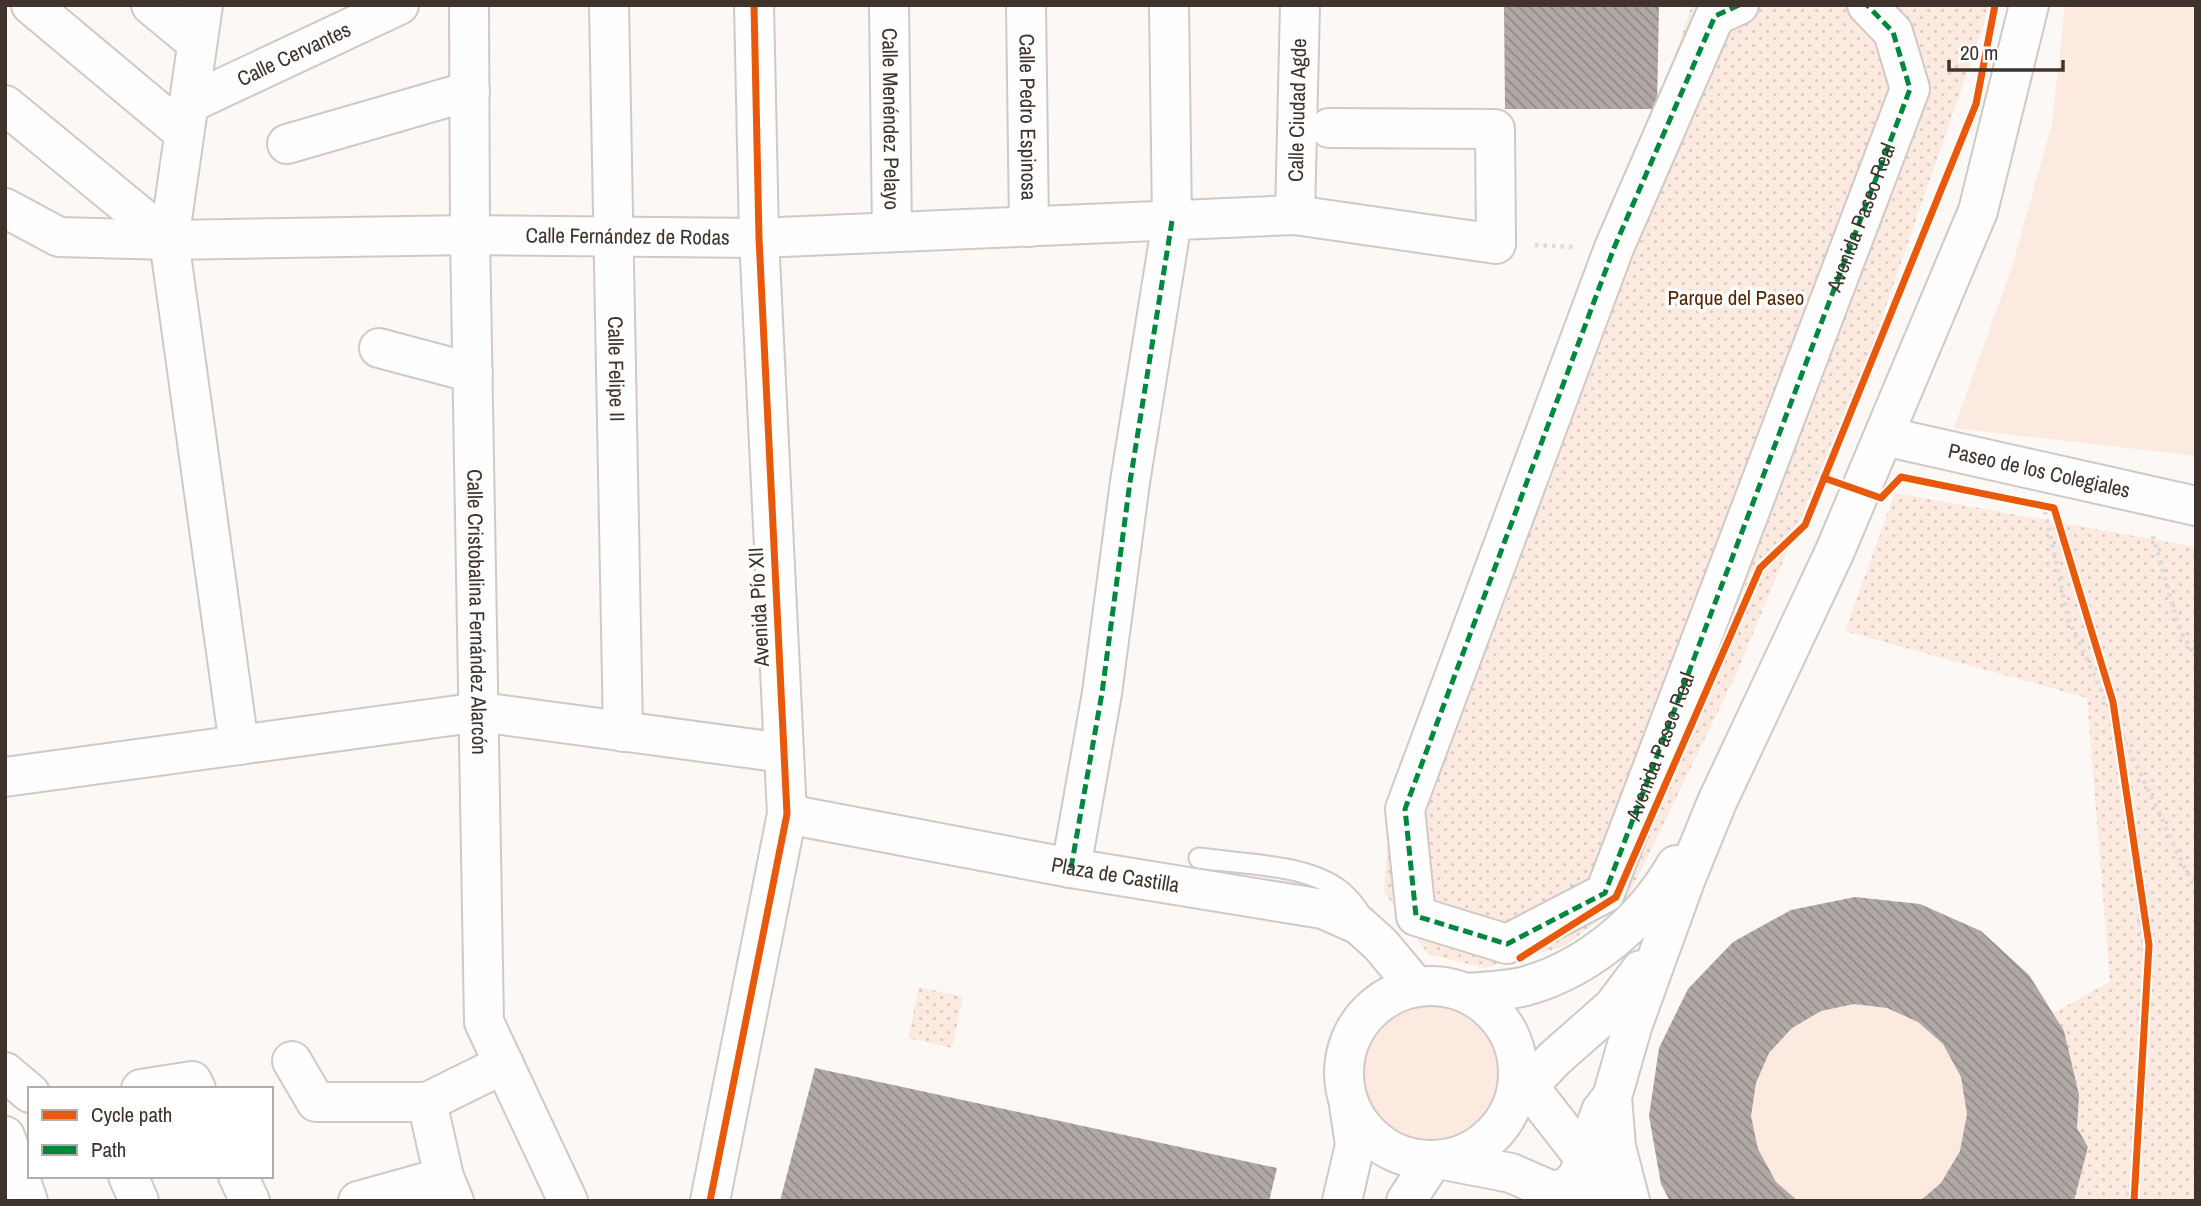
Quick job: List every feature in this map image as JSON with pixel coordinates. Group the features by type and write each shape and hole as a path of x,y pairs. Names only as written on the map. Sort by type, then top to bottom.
{"street":[{"path":"31,5 186,119"},
{"path":"151,5 197,43"},
{"path":"203,5 169,240 239,745"},
{"name":"Calle Cervantes","path":"186,119 399,5"},
{"name":"Calle Cristobalina Fernández Alarcón","path":"470,5 470,235 484,1022 568,1201"},
{"name":"Calle Felipe II","path":"609,5 623,732"},
{"name":"Avenida Pío XII","path":"710,1201 787,814 759,238 754,5"},
{"name":"Calle Menéndez Pelayo","path":"889,5 892,232"},
{"name":"Calle Pedro Espinosa","path":"1026,5 1029,227"},
{"path":"1071,868 1102,693 1130,482 1172,221 1169,5"},
{"name":"Calle Ciudad Agde","path":"1295,215 1300,5"},
{"name":"Avenida Paseo Real","path":"1739,5 1715,16 1615,248 1405,808 1416,916 1507,944 1605,893 1910,89 1893,32 1867,5"},
{"path":"1630,1201 1616,1147 1612,1097 1633,1024 1717,802 1835,551 1978,211 2029,5"},
{"path":"288,144 470,91"},
{"path":"5,104 169,240"},
{"path":"1329,128 1494,129 1496,244"},
{"name":"Calle Fernández de Rodas","path":"5,208 59,237 169,240 470,235 759,238 1295,215 1496,244"},
{"path":"379,348 473,373"},
{"name":"Paseo de los Colegiales","path":"1884,436 2196,506"},
{"path":"5,777 480,712 784,752"},
{"path":"1467,993 1523,987 1555,974 1610,942 1647,908 1717,802"},
{"name":"Plaza de Castilla","path":"787,814 1071,868 1322,909 1359,925 1381,945 1416,987"},
{"path":"1406,1201 1438,1161 1463,1154 1485,1142 1502,1123 1520,1087 1606,1014 1635,979 1673,913"},
{"path":"1555,974 1574,974 1596,985 1607,1002 1606,1014"},
{"path":"1342,1201 1355,1145 1343,1078 1346,1052 1355,1029 1371,1009 1392,995 1416,987 1442,986 1467,993 1488,1007 1502,1023 1512,1041 1520,1087 1585,1159 1618,1201"},
{"path":"292,1061 316,1102 427,1102 504,1064"},
{"path":"5,1072 28,1091"},
{"path":"154,1087 192,1081 195,1087"},
{"path":"1348,1103 1363,1129 1386,1148 1414,1159 1511,1173 1565,1196 1585,1159 1601,1111 1612,1097"},
{"path":"358,1201 449,1189 427,1102"},
{"path":"5,1136 28,1201"},
{"path":"129,1178 139,1201"},
{"path":"239,1178 250,1201"}],"lane":[{"path":"1199,858 1295,871 1329,883 1339,889 1357,909 1381,945"}],"path":[{"path":"1496,244 1615,248"},
{"path":"2141,494 2180,631 2196,657"},
{"path":"2054,508 2043,506 2068,619 2196,892"},
{"path":"2105,676 2113,702 2149,946 2134,1201"},
{"path":"2119,728 2126,790"},
{"path":"2126,1201 2135,1167 2139,1115"}],"green space":[{"name":"Parque del Paseo","path":"1692,5 1989,5 1872,346 1737,672 1627,899 1563,947 1484,968 1428,954 1384,892 1392,785 1668,76"},
{"path":"2065,5 2196,5 2196,456 1954,428 2011,270 2052,124"},
{"path":"1895,493 2196,547 2196,1201 2074,1201 2088,1147 2077,1128 2079,1095 2064,1031 2053,1013 2110,982 2087,698 1845,631"},
{"path":"1855,897 1981,931 2029,975 2064,1031 2079,1095 2077,1128 2088,1147 2074,1201 1670,1201 1661,1184 1649,1116 1659,1048 1688,989 1733,942 1791,910"},
{"path":"919,987 963,997 952,1048 908,1038"},
{"path":"1431,1001 1459,1006 1482,1022 1498,1045 1503,1073 1498,1101 1482,1124 1459,1140 1431,1145 1403,1140 1380,1124 1364,1101 1359,1073 1364,1045 1380,1022 1403,1006"}],"building":[{"path":"1504,5 1659,5 1657,109 1505,109"},
{"path":"1855,897 1920,904 1981,931 2029,975 2064,1031 2079,1095 2077,1128 2088,1147 2074,1201 1920,1201 1941,1183 1960,1151 1967,1114 1961,1077 1943,1044 1918,1022 1887,1008 1854,1004 1821,1011 1792,1028 1769,1053 1756,1083 1751,1116 1758,1149 1776,1182 1798,1201 1670,1201 1661,1184 1649,1116 1659,1048 1688,989 1733,942 1791,910"},
{"path":"815,1068 1277,1168 1269,1201 780,1201"}],"marked path":[{"path":"1739,5 1715,16 1614,248 1405,809 1416,916 1507,944 1605,893 1910,89 1893,32 1867,5"},
{"path":"1071,868 1102,693 1130,482 1172,221"}],"cycle path":[{"path":"710,1201 787,814 759,238 754,5"},
{"path":"1520,958 1616,897 1760,568 1805,525 1976,104 1995,5"},
{"path":"1824,478 1881,498 1901,477 2054,508 2113,702 2149,945 2134,1201"}]}
